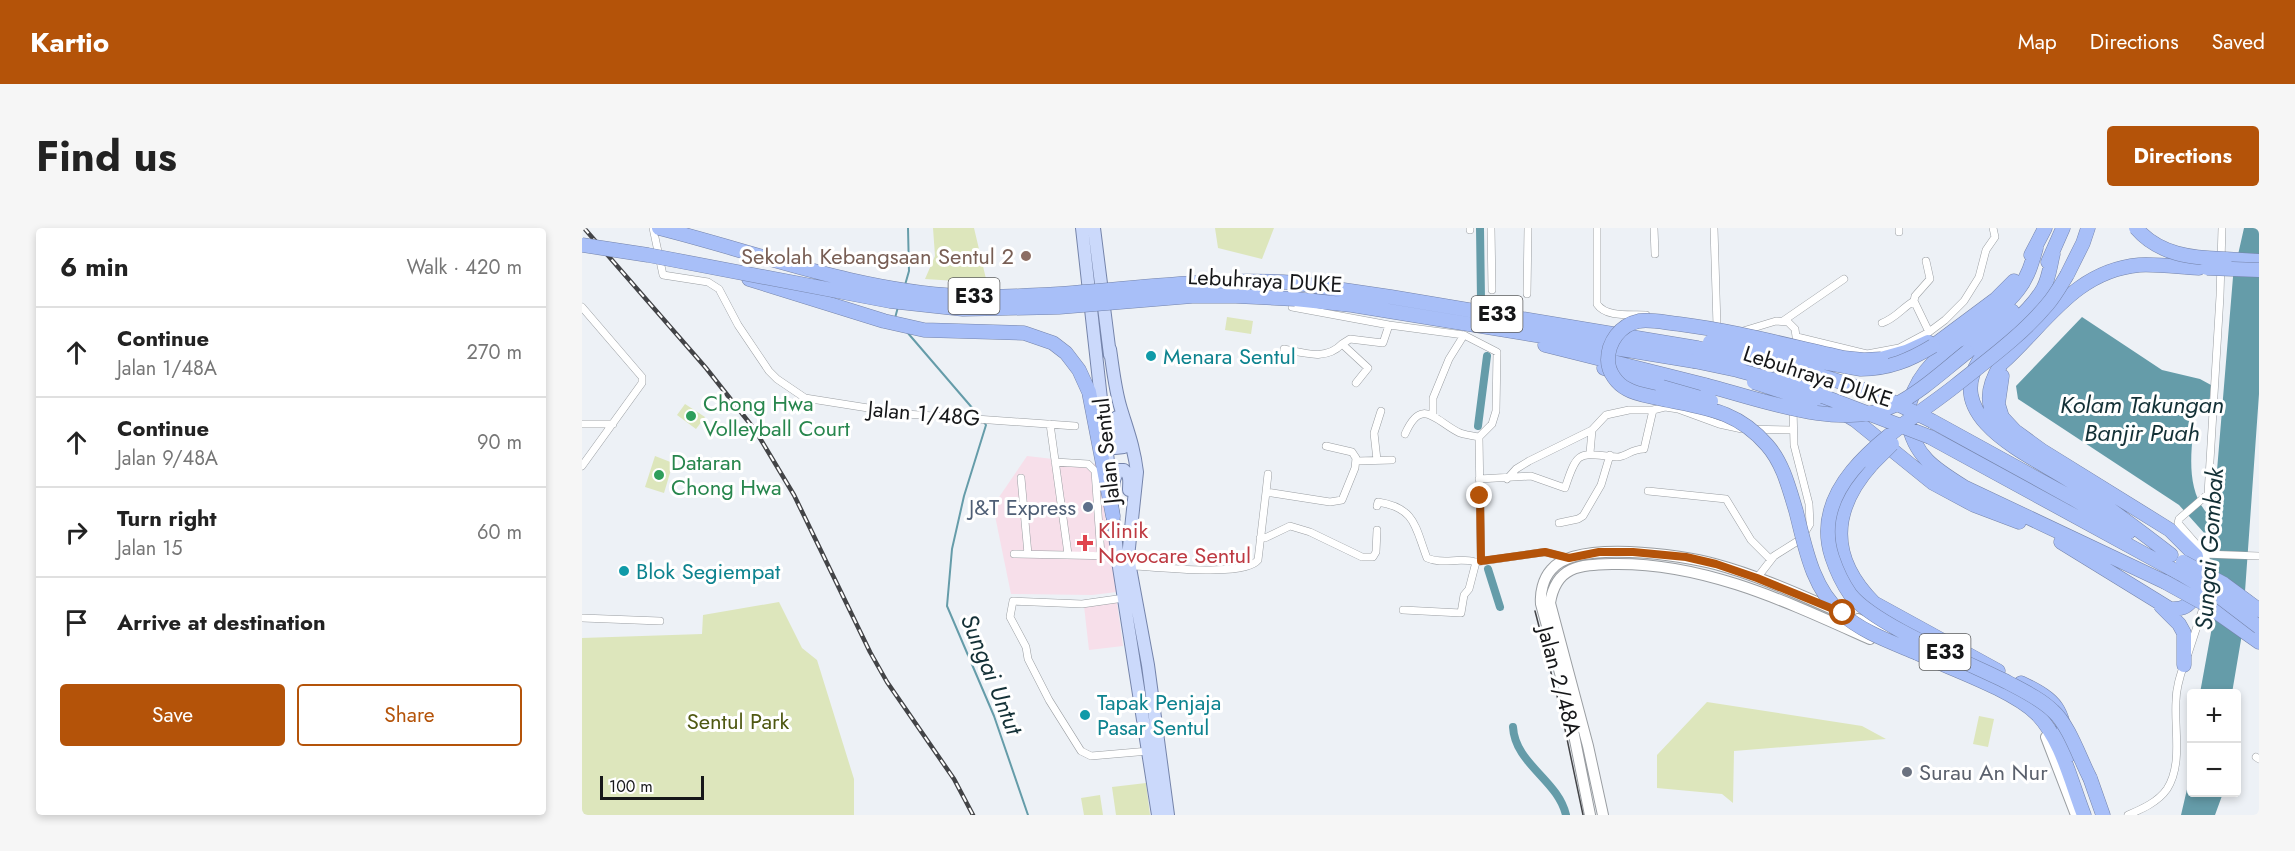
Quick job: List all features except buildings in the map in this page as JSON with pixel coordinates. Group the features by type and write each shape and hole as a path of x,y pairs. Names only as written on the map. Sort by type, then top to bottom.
{"highway":[{"name":"Lebuhraya DUKE","path":"659,228 799,267 893,287 958,296 1030,296 1228,281 1296,283 1602,333 1696,354 1797,386 1930,437 2193,559 2221,598 2259,629"},
{"path":"2045,228 2025,279 2011,298 1937,358 1916,384 1909,406 1909,428 1922,455 1934,468 1964,487 2165,582 2259,642"},
{"path":"2063,228 2043,289 1989,346 1974,370 1972,398 1982,418 1999,437 2193,559"},
{"name":"Lebuhraya DUKE","path":"2088,228 2067,275 2047,305 2016,336 1953,388 1886,437 1858,464 1839,490 1831,511 1828,534 1832,556 1851,594 1865,608 1925,642 2019,689 2054,711 2065,727 2090,778 2103,815"},
{"path":"2136,228 2144,237 2179,255 2259,261"},
{"name":"Lebuhraya DUKE","path":"582,245 631,251 890,301 963,309 1059,307 1192,296 1352,305 1462,330 1622,349 1757,360 1832,379 1870,392 1932,422 2193,559 2259,610"},
{"path":"1917,653 1870,633 1841,613 1826,596 1817,581 1806,551 1789,488 1779,462 1768,446 1747,424 1703,407 1627,389 1613,376 1608,363 1610,347 1618,332 1625,326 1639,321 1700,327 1844,358 1881,359 1920,346 1996,299 2012,284 2036,248"},
{"path":"1462,330 1821,413 1854,415 1881,410 1921,390 2016,308 2033,288 2053,254"},
{"path":"2018,450 1992,415 1989,398 1994,377 2001,364 2067,296 2092,278 2118,268 2141,265 2259,270"},
{"path":"705,267 884,321 924,330 1024,333 1048,340 1057,346 1079,370 1089,392 1113,516"},
{"path":"1696,354 1752,348 1861,369 1874,369 1898,364 1931,339 1976,313"},
{"path":"1462,330 1662,387 1738,411 1754,421 1778,445 1797,487 1825,578 1834,593 1848,610 1873,628 1917,653"},
{"path":"1696,354 1840,411 1855,420 1933,483 1974,505 2116,560"},
{"path":"2009,357 1999,390 1998,404 2002,417 2015,431 2041,450 2170,530 2193,559"},
{"path":"1953,388 1941,402 1872,464 1848,496 1841,529 1842,549 1847,567 1859,588 1874,603 1954,648 2044,694 2051,700 2061,717 2069,755"},
{"path":"2043,532 2111,571 2170,609 2200,605 2259,629"},
{"path":"2159,604 2179,624 2184,633 2184,665"},
{"name":"E33","path":"1917,653 1995,689 2025,705 2038,715 2059,750 2084,815"}],"main road":[{"name":"Jalan Sentul","path":"1082,228 1113,516 1125,559 1148,665 1168,815"},
{"name":"Jalan Sentul","path":"1094,228 1109,345 1121,410 1133,443 1137,472 1125,559 1124,598 1158,815"},
{"path":"1095,342 1113,444 1115,448 1120,449 1124,444 1114,408 1109,345"},
{"path":"1113,516 1116,473 1118,470 1124,470 1129,477 1125,559"},
{"path":"1558,571 1599,552 1633,552 1686,557 1716,564 1757,578 1999,683 2031,700 2050,721 2069,755 2090,815"},
{"path":"1572,563 1677,568 1713,576 1761,592 2008,699 2030,715 2043,730 2051,745 2076,815"},
{"name":"Jalan 2/48A","path":"1590,815 1566,695 1541,604 1540,593 1550,570 1558,571 1550,603 1588,746 1603,815"}],"street":[{"name":"Jalan 1/48G","path":"653,228 663,275 708,282 719,289 762,362 777,380 805,398 906,414 1075,426"},
{"path":"1491,228 1492,290"},
{"path":"1527,294 1528,228"},
{"path":"1597,228 1597,304 1607,313 1675,317 1736,331 1747,331 1783,321 1844,279"},
{"path":"1654,228 1655,254"},
{"path":"1714,228 1717,326"},
{"path":"1783,321 1792,325 1797,340 1867,354 1931,339 1945,320 1964,301 1979,277 1986,250 1995,237 1994,228"},
{"path":"2222,228 2208,494 2178,520 2178,525 2193,539 2193,559 2257,556"},
{"path":"1882,323 1894,318 1914,301 1915,296 1930,279 1926,261"},
{"path":"1914,301 1931,339"},
{"path":"1293,303 1389,325 1462,330 1497,352 1496,411 1492,424 1479,437 1478,562 1470,586 1464,595 1461,613 1403,610"},
{"path":"582,307 642,377 642,383 582,466"},
{"path":"1284,349 1317,356 1336,350 1350,339 1383,343 1389,325"},
{"path":"1433,416 1433,398 1462,330"},
{"path":"1342,344 1368,368 1356,383"},
{"path":"1757,578 1771,560 1786,548 1802,540 1810,524 1810,513 1794,445 1794,401"},
{"path":"1507,478 1529,462 1592,430 1606,415 1629,410 1653,410 1665,407 1742,429 1793,429"},
{"path":"1479,478 1531,476 1565,488 1576,459 1590,453 1620,457 1635,449 1644,449 1653,410"},
{"path":"1377,460 1374,433 1381,411"},
{"path":"1405,434 1412,418 1419,414 1433,416 1461,433 1479,437"},
{"path":"582,424 613,424"},
{"path":"1050,424 1068,554"},
{"path":"1590,453 1592,430"},
{"path":"1326,446 1352,452 1357,461"},
{"path":"1559,523 1583,516 1601,485 1610,455"},
{"path":"1357,461 1392,460"},
{"path":"1266,492 1330,501 1342,500 1357,461"},
{"path":"1055,462 1088,464 1095,471 1101,555"},
{"path":"1014,554 1101,555 1193,570 1243,568 1253,565 1257,560 1268,474"},
{"path":"1021,478 1028,554"},
{"path":"1648,491 1726,499 1751,540 1771,560"},
{"path":"1377,506 1378,502 1393,504 1412,516 1427,558 1432,561 1478,562 1545,552 1572,563"},
{"path":"1260,537 1265,538 1290,526 1310,532 1362,557 1373,557 1376,552 1377,530"},
{"path":"1545,552 1553,557 1558,571"},
{"path":"1124,598 1082,604 1013,601 1010,617 1049,700 1081,751 1091,756 1149,751"},
{"path":"2128,815 2151,804 2167,790 2175,771 2176,700 2179,679 2195,637 2200,605"},
{"path":"582,618 660,621"}],"shaded area":[{"path":"1027,456 1097,464 1117,592 1092,595 1011,594 993,506"},
{"path":"1117,602 1123,646 1089,650 1084,606"}],"green space":[{"path":"933,228 974,228 987,283 925,279 935,256"},
{"path":"1215,228 1274,228 1262,259 1218,248"},
{"path":"1227,317 1253,321 1251,334 1225,330"},
{"name":"Chong Hwa Volleyball Court","path":"685,404 705,417 696,429 677,415"},
{"name":"Dataran Chong Hwa","path":"655,456 673,463 664,493 645,487"},
{"name":"Sentul Park","path":"779,602 802,648 817,660 854,779 854,815 582,815 582,638 702,634 703,615"},
{"path":"1707,702 1862,726 1886,739 1734,751 1733,803 1722,794 1657,788 1657,755"},
{"path":"1979,716 1994,719 1988,747 1973,744"},
{"path":"1146,783 1150,815 1116,815 1112,787"},
{"path":"1100,795 1103,815 1084,815 1081,798"}],"water":[{"name":"Kolam Takungan Banjir Puah","path":"2244,228 2259,228 2259,394 2242,634 2233,689 2201,689 2214,616 2209,544 2206,535 2179,505 2018,399 2016,386 2082,317 2162,370 2200,379 2211,385 2209,408 2196,408 2191,468 2197,496 2203,508 2213,519 2233,277"},
{"path":"2187,789 2187,797 2222,797 2215,815 2181,815"}],"waterway":[{"path":"905,285 909,271 908,228"},
{"path":"1480,228 1481,299"},
{"path":"895,318 898,307"},
{"name":"Sungai Untut","path":"907,332 980,417"},
{"path":"1478,426 1487,356"},
{"name":"Sungai Untut","path":"983,421 986,425 964,496 952,549 947,606 994,716 1028,815"},
{"path":"1488,569 1500,607"},
{"path":"1513,727 1521,751 1555,792 1566,815"}],"tram line":[{"path":"1535,611 1562,715 1583,815"}],"railway":[{"path":"584,228 706,368 755,430 794,495 870,652 887,682 954,779 973,815"}],"place":[{"name":"Sekolah Kebangsaan Sentul 2","path":"1026,256"},
{"name":"Menara Sentul","path":"1151,356"},
{"name":"Chong Hwa Volleyball Court","path":"691,416"},
{"name":"Dataran Chong Hwa","path":"659,475"},
{"name":"J&T Express","path":"1088,507"},
{"name":"Klinik Novocare Sentul","path":"1085,543"},
{"name":"Blok Segiempat","path":"624,571"},
{"name":"Tapak Penjaja Pasar Sentul","path":"1085,715"},
{"name":"Surau An Nur","path":"1907,772"}],"route":[{"path":"1480,496 1481,561 1545,552 1569,558 1599,552 1633,552 1686,557 1757,578 1843,613"}],"water label":[{"name":"Sungai Gombak","path":"2209,549"}]}
